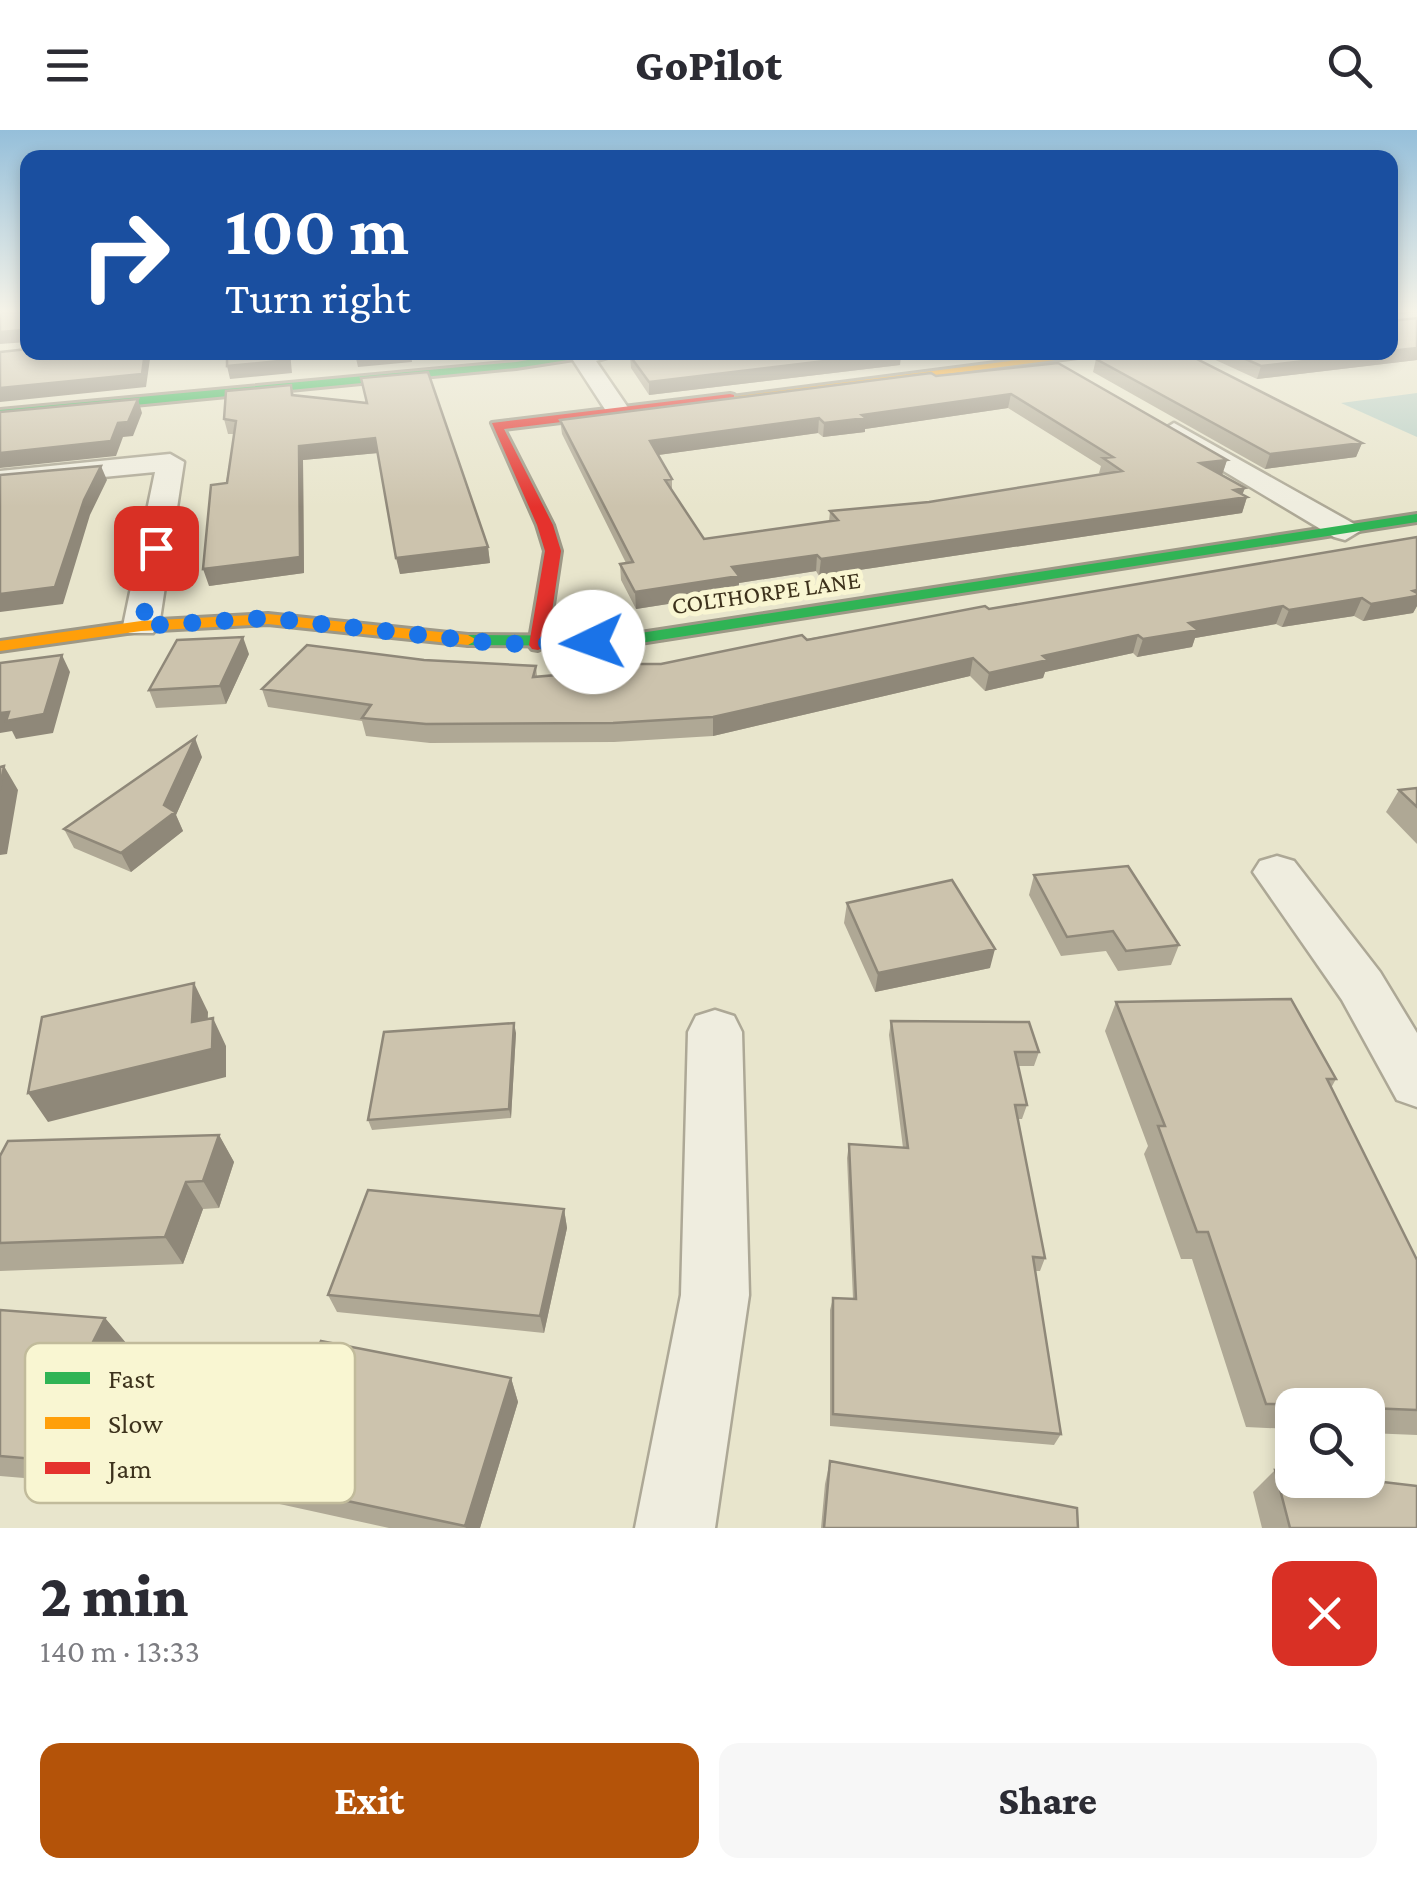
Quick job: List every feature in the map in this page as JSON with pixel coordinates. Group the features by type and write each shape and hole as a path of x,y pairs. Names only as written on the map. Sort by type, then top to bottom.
{"street":[{"path":"0,414 361,377"},
{"path":"595,377 619,412"},
{"path":"538,645 553,551 545,524 496,426 902,377"},
{"path":"1148,416 1345,531"},
{"path":"0,479 170,462 142,626"},
{"name":"COLTHORPE LANE","path":"0,646 142,626 268,618 538,645 620,641 1417,518"},
{"path":"1277,872 1361,986 1417,1083"},
{"path":"675,1528 716,1295 714,1032"}],"shaded area":[{"path":"1417,393 1417,437 1341,403"}],"building":[{"path":"0,377 109,377 0,388"},
{"path":"430,377 488,547 396,558 375,438 299,446 300,557 203,569 211,485 227,483 236,421 224,419 226,391 291,385 292,395 367,403 361,378"},
{"path":"646,377 689,377 649,382"},
{"path":"898,377 1083,377 1227,460 1200,463 1245,488 1234,490 1247,497 821,559 817,555 732,567 739,576 635,592 620,564 633,562 560,420","holes":["1011,394 1113,457 1103,458 1122,471 929,502 830,511 838,520 704,539 665,480 672,479 650,441 819,418 824,423 866,418 862,415"]},
{"path":"1129,377 1233,377 1362,443 1270,454"},
{"path":"138,399 128,422 118,423 111,441 0,453 0,412"},
{"path":"101,466 84,500 55,587 0,594 0,475"},
{"path":"1417,537 1417,590 1413,591 1417,596 1371,604 1362,598 1289,610 1283,606 1189,623 1198,630 1143,639 1138,635 1043,656 1048,660 989,673 973,658 713,717 613,723 426,724 362,718 371,705 262,689 307,645 424,660 536,666 533,677 626,669 626,664 661,664 802,635 807,640 985,606 989,609"},
{"path":"243,637 220,686 149,690 177,640"},
{"path":"62,655 44,714 6,721 9,712 0,713 0,663"},
{"path":"195,738 164,805 175,812 121,853 64,829"},
{"path":"1417,788 1417,807 1399,790"},
{"path":"1128,866 1179,945 1126,951 1113,931 1067,937 1034,875"},
{"path":"952,880 995,949 878,973 847,903"},
{"path":"194,983 192,1022 213,1018 212,1049 28,1093 42,1017"},
{"path":"1291,999 1336,1079 1327,1079 1417,1260 1417,1410 1385,1409 1385,1388 1275,1388 1275,1404 1266,1404 1208,1232 1197,1232 1158,1126 1165,1126 1116,1002"},
{"path":"891,1021 1029,1022 1039,1052 1015,1052 1027,1105 1015,1105 1045,1258 1033,1257 1061,1434 833,1414 833,1298 856,1299 849,1144 908,1148"},
{"path":"514,1023 509,1109 368,1120 384,1032"},
{"path":"219,1135 203,1181 186,1182 165,1237 0,1243 0,1156 8,1141"},
{"path":"368,1190 564,1209 540,1316 328,1295"},
{"path":"0,1310 105,1318 92,1343 25,1343 25,1458 0,1456"},
{"path":"355,1348 511,1378 465,1526 355,1503"},
{"path":"830,1461 1077,1508 1078,1528 824,1528"},
{"path":"1385,1482 1417,1486 1417,1528 1290,1528 1282,1498 1385,1498"}],"traffic: fast":[{"path":"0,414 387,377"},
{"path":"468,640 621,641 1417,518"}],"traffic: slow":[{"path":"730,398 902,377"},
{"path":"0,646 141,626 268,619 468,640"}],"traffic: jam":[{"path":"538,645 553,551 545,525 496,426 730,398"}],"route":[{"path":"156,548 142,626 268,618 502,644 593,642"}]}
